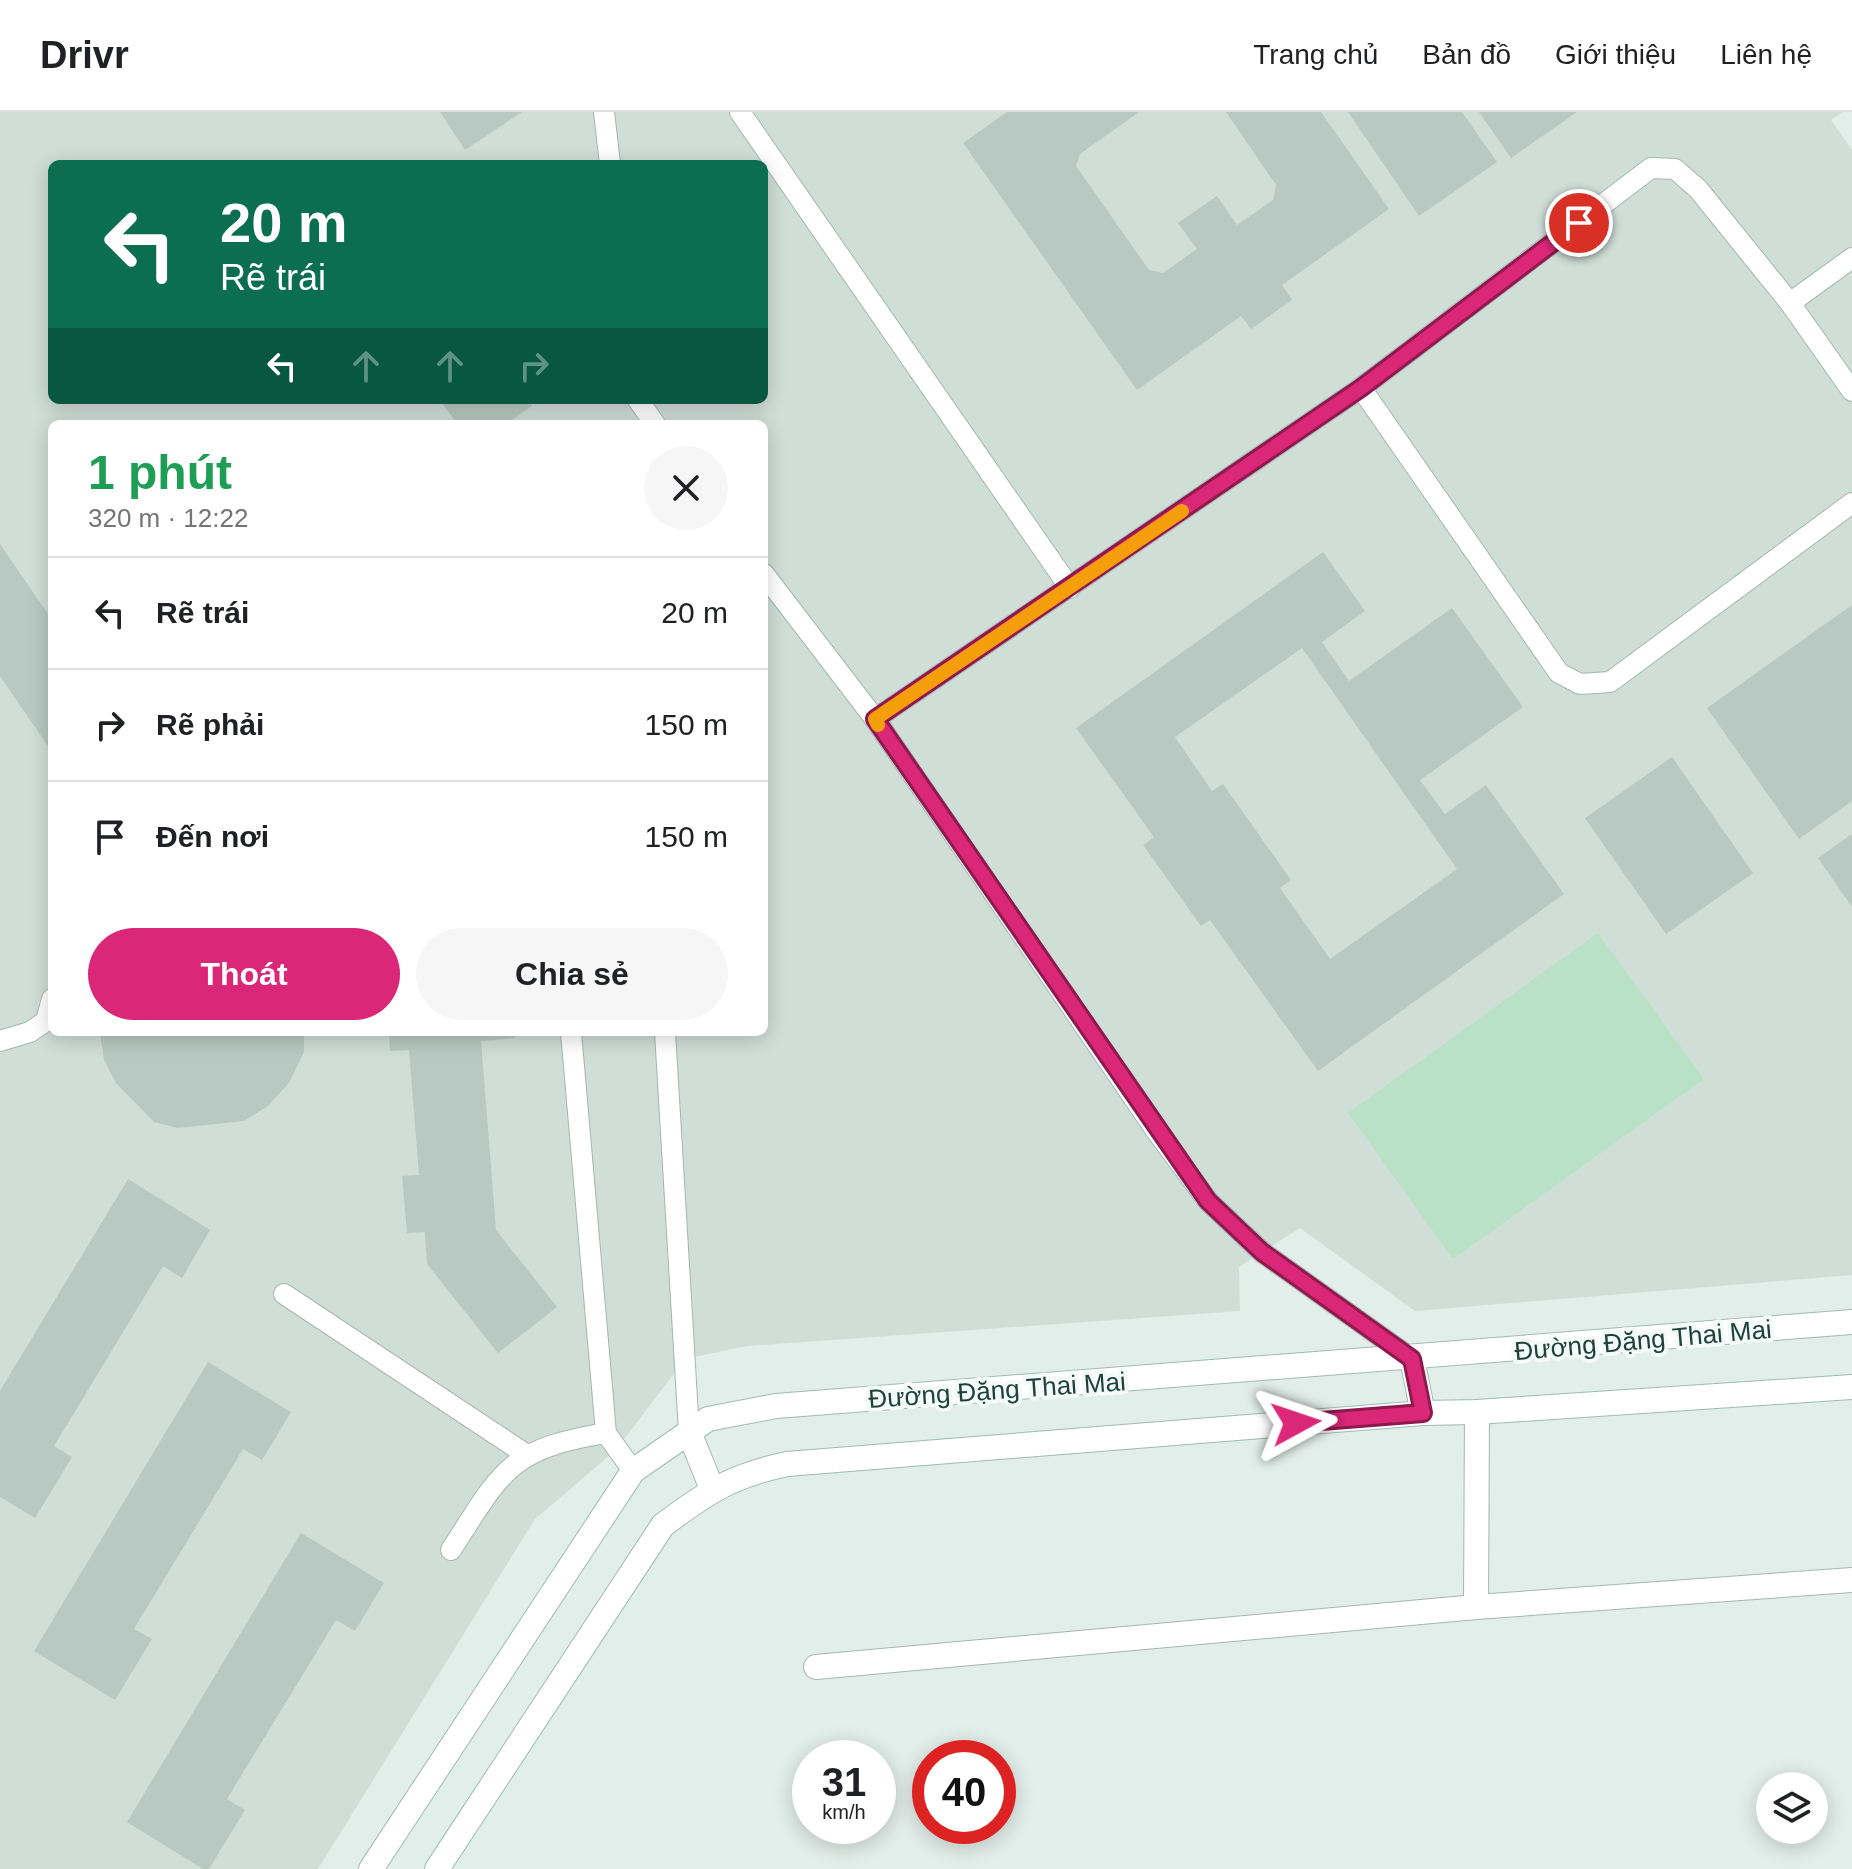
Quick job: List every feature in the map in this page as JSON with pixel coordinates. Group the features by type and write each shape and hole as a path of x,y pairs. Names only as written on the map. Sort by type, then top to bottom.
{"street":[{"name":"Đường Đặng Thai Mai","path":"371,1869 633,1471 708,1419 776,1406 1412,1359 1852,1322"},
{"path":"1412,1359 1423,1413"},
{"path":"437,1869 663,1525 712,1489 744,1473 787,1464 1423,1413 1852,1387"},
{"path":"1476,1607 1477,1412"},
{"path":"689,1432 712,1489"},
{"path":"816,1667 1476,1607 1852,1580"}],"lane":[{"path":"604,112 610,160"},
{"path":"740,112 1070,588"},
{"path":"875,719 1361,388 1651,168 1675,169 1698,189 1790,303 1852,391"},
{"path":"1790,303 1852,258"},
{"path":"1361,388 1559,673 1580,684 1610,682 1852,503"},
{"path":"639,404 652,420"},
{"path":"768,579 875,719 1208,1201 1262,1252 1412,1359"},
{"path":"0,1041 30,1032 46,1021 48,1014"},
{"path":"571,1036 606,1433 633,1471"},
{"path":"665,1036 689,1432"},
{"path":"284,1294 527,1455"},
{"path":"451,1550 507,1468 556,1441 606,1433"}],"shaded area":[{"path":"0,112 1843,112 1831,120 1852,150 1852,1275 1415,1311 1300,1228 1239,1267 1240,1311 747,1346 685,1359 616,1450 535,1519 318,1869 0,1869"}],"green space":[{"path":"1598,933 1704,1079 1453,1259 1348,1113"}],"building":[{"path":"440,112 522,112 465,150"},
{"path":"1007,112 1139,112 1080,154 1076,166 1149,270 1163,273 1197,249 1178,223 1217,196 1237,225 1273,200 1276,185 1226,112 1321,112 1389,209 1282,285 1292,300 1251,329 1241,316 1137,390 963,143"},
{"path":"1348,112 1462,112 1497,162 1419,216"},
{"path":"1479,112 1577,112 1511,158"},
{"path":"443,404 532,406 512,420 454,420"},
{"path":"0,544 48,614 48,746 0,676"},
{"path":"1323,552 1365,611 1322,642 1349,681 1452,608 1523,707 1420,780 1445,814 1486,785 1564,894 1318,1071 1210,920 1201,926 1143,845 1154,837 1076,728","holes":["1302,648 1457,869 1330,959 1280,888 1291,880 1223,784 1212,791 1175,737"]},
{"path":"1852,605 1852,801 1799,839 1707,708"},
{"path":"1672,757 1753,873 1666,934 1585,818"},
{"path":"1852,834 1852,907 1818,858"},
{"path":"101,1036 304,1036 304,1052 289,1083 268,1106 244,1121 178,1128 154,1122 116,1083 104,1060"},
{"path":"389,1036 515,1036 481,1041 496,1230 557,1307 498,1353 427,1264 425,1232 407,1233 402,1176 419,1175 409,1050 390,1051"},
{"path":"128,1179 210,1230 182,1278 163,1266 54,1446 72,1457 35,1518 0,1497 0,1391"},
{"path":"208,1362 291,1412 262,1460 243,1449 134,1629 152,1639 115,1700 34,1651"},
{"path":"301,1533 384,1583 355,1631 336,1620 227,1799 245,1810 209,1869 203,1869 127,1822"}],"slow traffic":[{"path":"878,725 875,719 1182,511"}],"route":[{"path":"1296,1423 1423,1413 1412,1359 1262,1252 1208,1201 1157,1132 875,719 1361,388 1579,223"}]}
